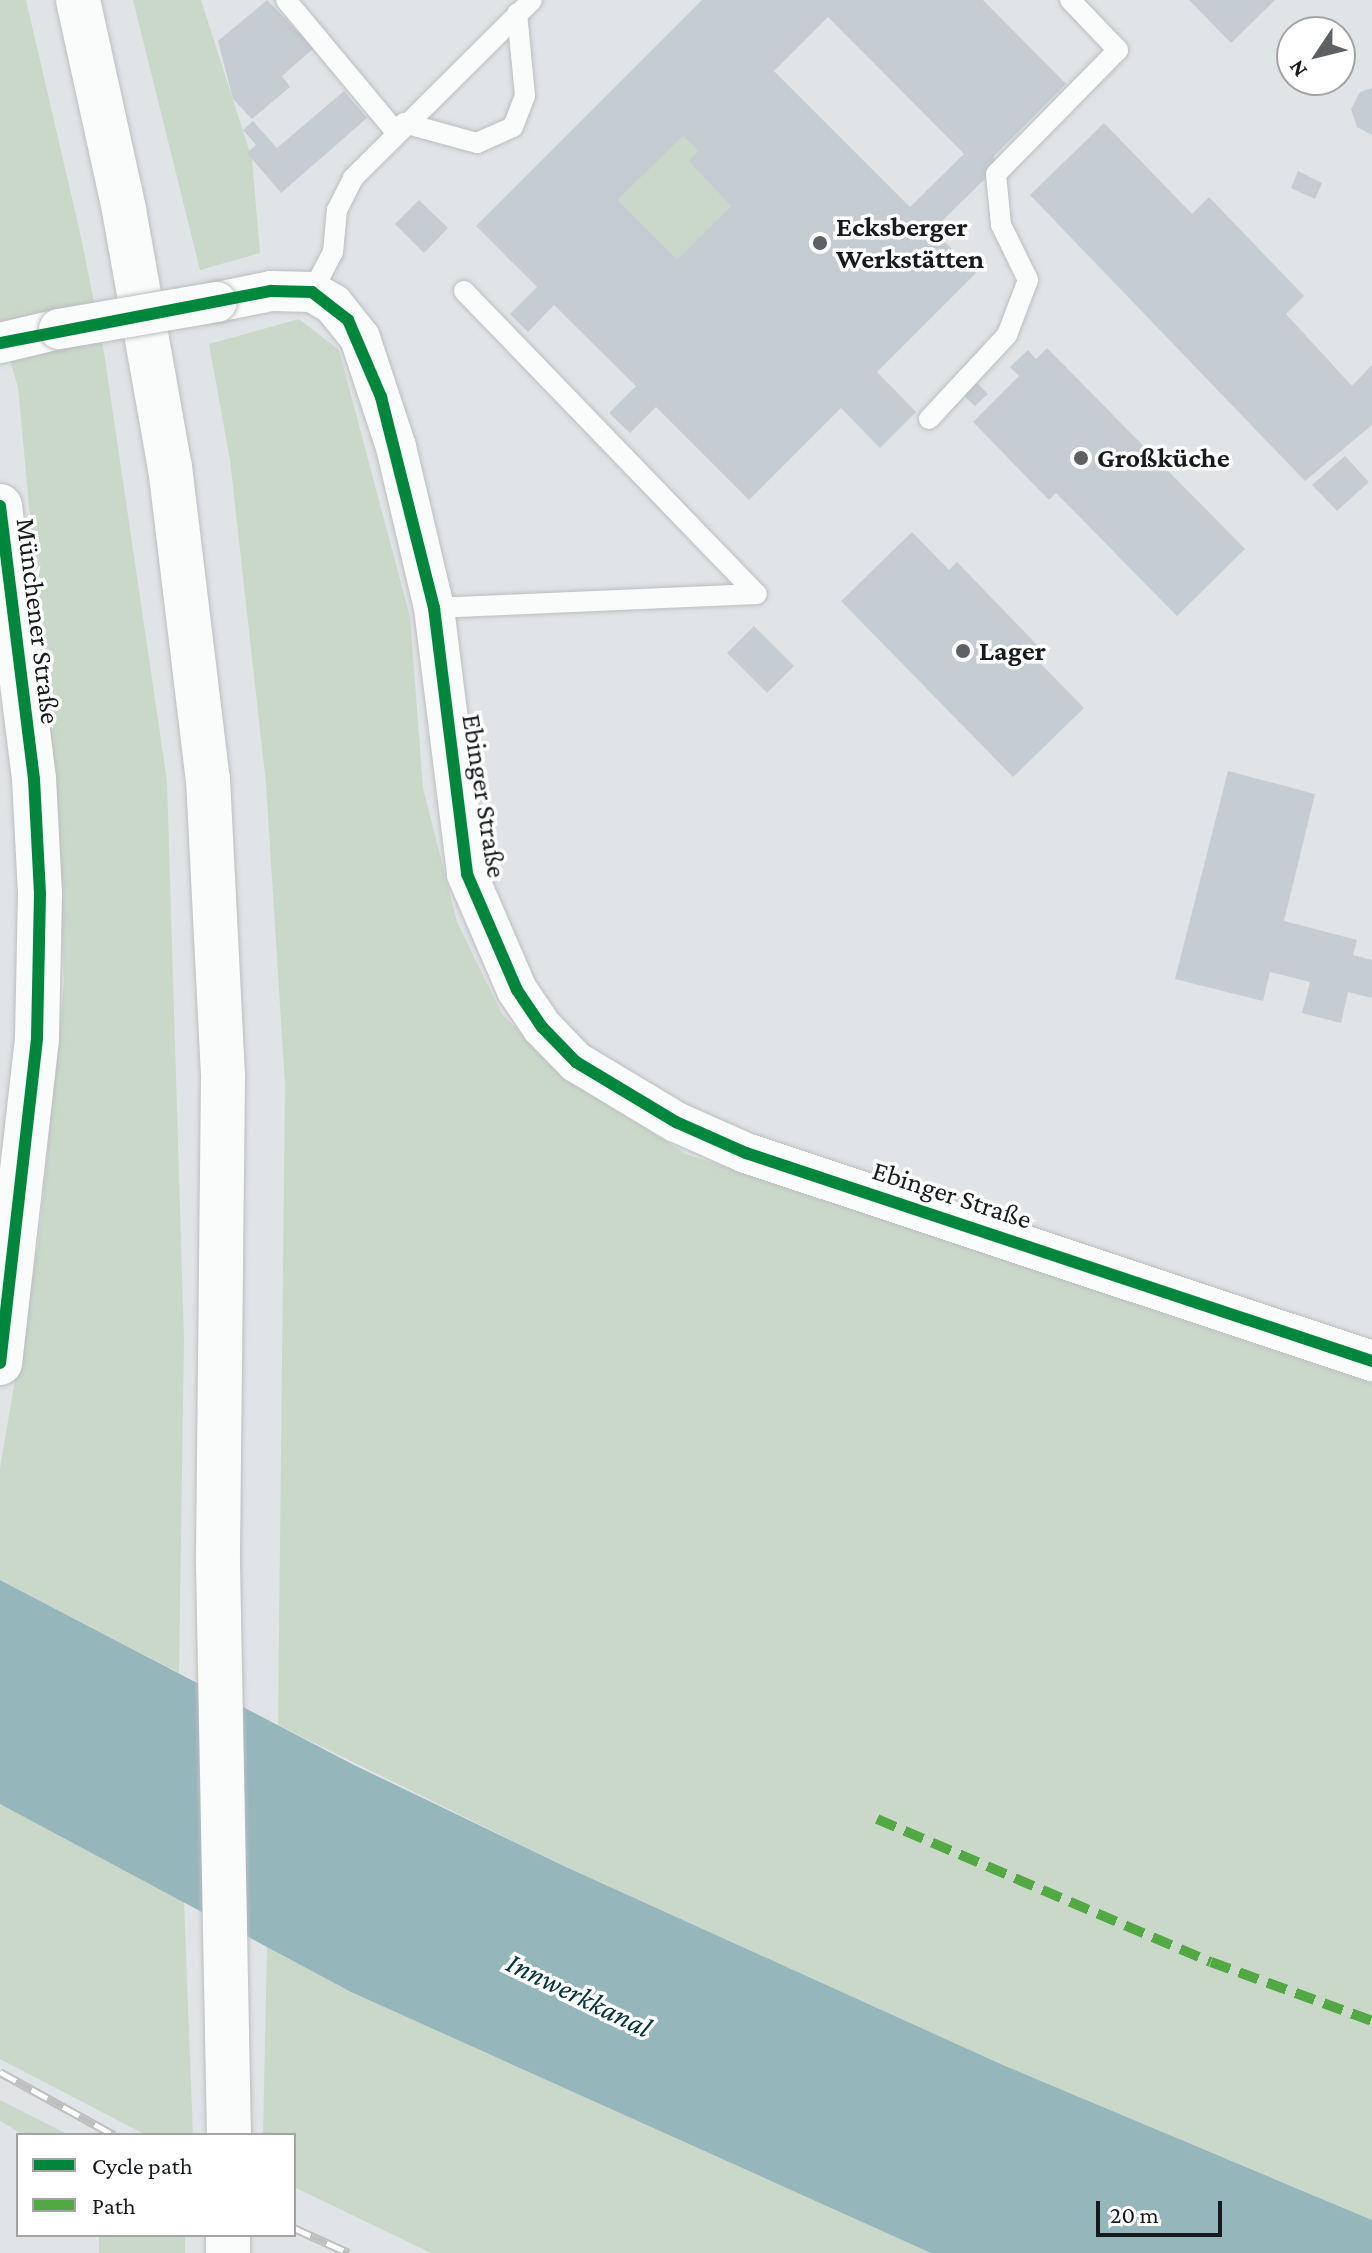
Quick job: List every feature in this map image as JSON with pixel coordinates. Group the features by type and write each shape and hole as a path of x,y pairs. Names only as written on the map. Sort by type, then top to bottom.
{"main road":[{"path":"78,0 124,210 170,467 208,779 223,1076 218,1564 229,2133"},
{"name":"Münchener Straße","path":"0,506 34,779 40,894 37,1039 0,1363"}],"street":[{"path":"0,343 59,329 271,291 312,292"},
{"name":"Ebinger Straße","path":"312,292 348,320 371,363 434,608 467,874 517,990 576,1062 676,1122 746,1153 1372,1361"}],"lane":[{"path":"286,0 400,128 477,143 513,127 525,96 525,7"},
{"path":"929,419 1007,335 1028,280 1001,225 996,174 1118,50 1070,0"},
{"path":"312,292 333,252 337,210 353,178 525,7"},
{"path":"434,608 757,594 464,291"}],"green space":[{"path":"0,0 26,0 81,237 104,352 167,781 184,1339 179,1673 0,1580 0,1468 39,1239 64,981 59,830 18,387 0,328"},
{"path":"133,0 201,0 252,159 260,253 200,270"},
{"path":"683,136 698,151 688,161 731,206 677,259 618,200"},
{"path":"299,319 339,350 410,617 423,788 457,922 502,1014 568,1080 686,1154 1372,1383 1372,2220 1003,2065 566,1867 278,1725 285,1085 266,784 230,460 209,344"},
{"path":"0,1804 184,1901 193,2133 142,2133 0,2059"},
{"path":"267,1946 351,1992 931,2253 431,2253 296,2188 296,2133 263,2133"},
{"path":"0,2100 65,2133 21,2133 0,2121"},
{"path":"99,2237 185,2237 185,2253 99,2253"}],"water":[{"name":"Innwerkkanal","path":"0,1580 354,1765 566,1867 1003,2065 1372,2220 1372,2253 931,2253 351,1992 0,1804"}],"building":[{"path":"267,0 314,48 282,76 290,87 252,119 233,99 218,41"},
{"name":"Ecksberger Werkstätten","path":"702,0 983,0 1066,84 993,157 1000,164 933,230 976,273 877,372 916,412 880,448 841,408 749,500 656,407 630,433 609,413 636,386 554,305 528,332 510,314 537,287 476,226","holes":["828,17 964,154 910,207 774,71","683,136 698,151 688,161 731,206 677,259 618,200"]},
{"path":"1189,0 1275,0 1231,43"},
{"path":"1372,88 1372,135 1357,127 1351,109 1360,92"},
{"path":"344,91 367,118 281,193 247,153 256,145 243,130 253,121 277,148"},
{"path":"1104,123 1192,214 1209,197 1304,296 1286,314 1352,386 1372,365 1372,425 1305,481 1030,195"},
{"path":"1298,171 1322,183 1315,199 1291,188"},
{"path":"419,200 448,228 424,253 395,224"},
{"name":"Großküche","path":"1047,348 1245,549 1177,616 1056,493 1049,500 973,422 1019,376 1010,367 1028,350 1036,359"},
{"path":"970,376 988,394 975,406 957,389"},
{"path":"1345,456 1369,482 1337,511 1312,485"},
{"name":"Lager","path":"912,532 949,570 957,562 1039,647 1032,655 1084,708 1013,777 841,601"},
{"path":"754,626 794,666 767,693 727,653"},
{"path":"1228,771 1315,794 1284,921 1357,940 1353,955 1372,960 1372,998 1348,992 1341,1023 1302,1013 1310,982 1270,972 1263,1001 1175,979"}],"railway":[{"path":"0,2072 110,2133"},
{"path":"296,2229 349,2253"}],"marked path":[{"path":"877,1819 1211,1962 1372,2021"}],"cycle path":[{"path":"0,343 271,291 312,292 348,320 381,397 434,608 467,874 517,990 542,1027 576,1062 676,1122 746,1153 1372,1361"},
{"path":"0,506 34,779 40,894 37,1039 0,1363"}],"place":[{"name":"Ecksberger Werkstätten","path":"820,243"},
{"name":"Großküche","path":"1081,458"},
{"name":"Lager","path":"963,651"}]}
